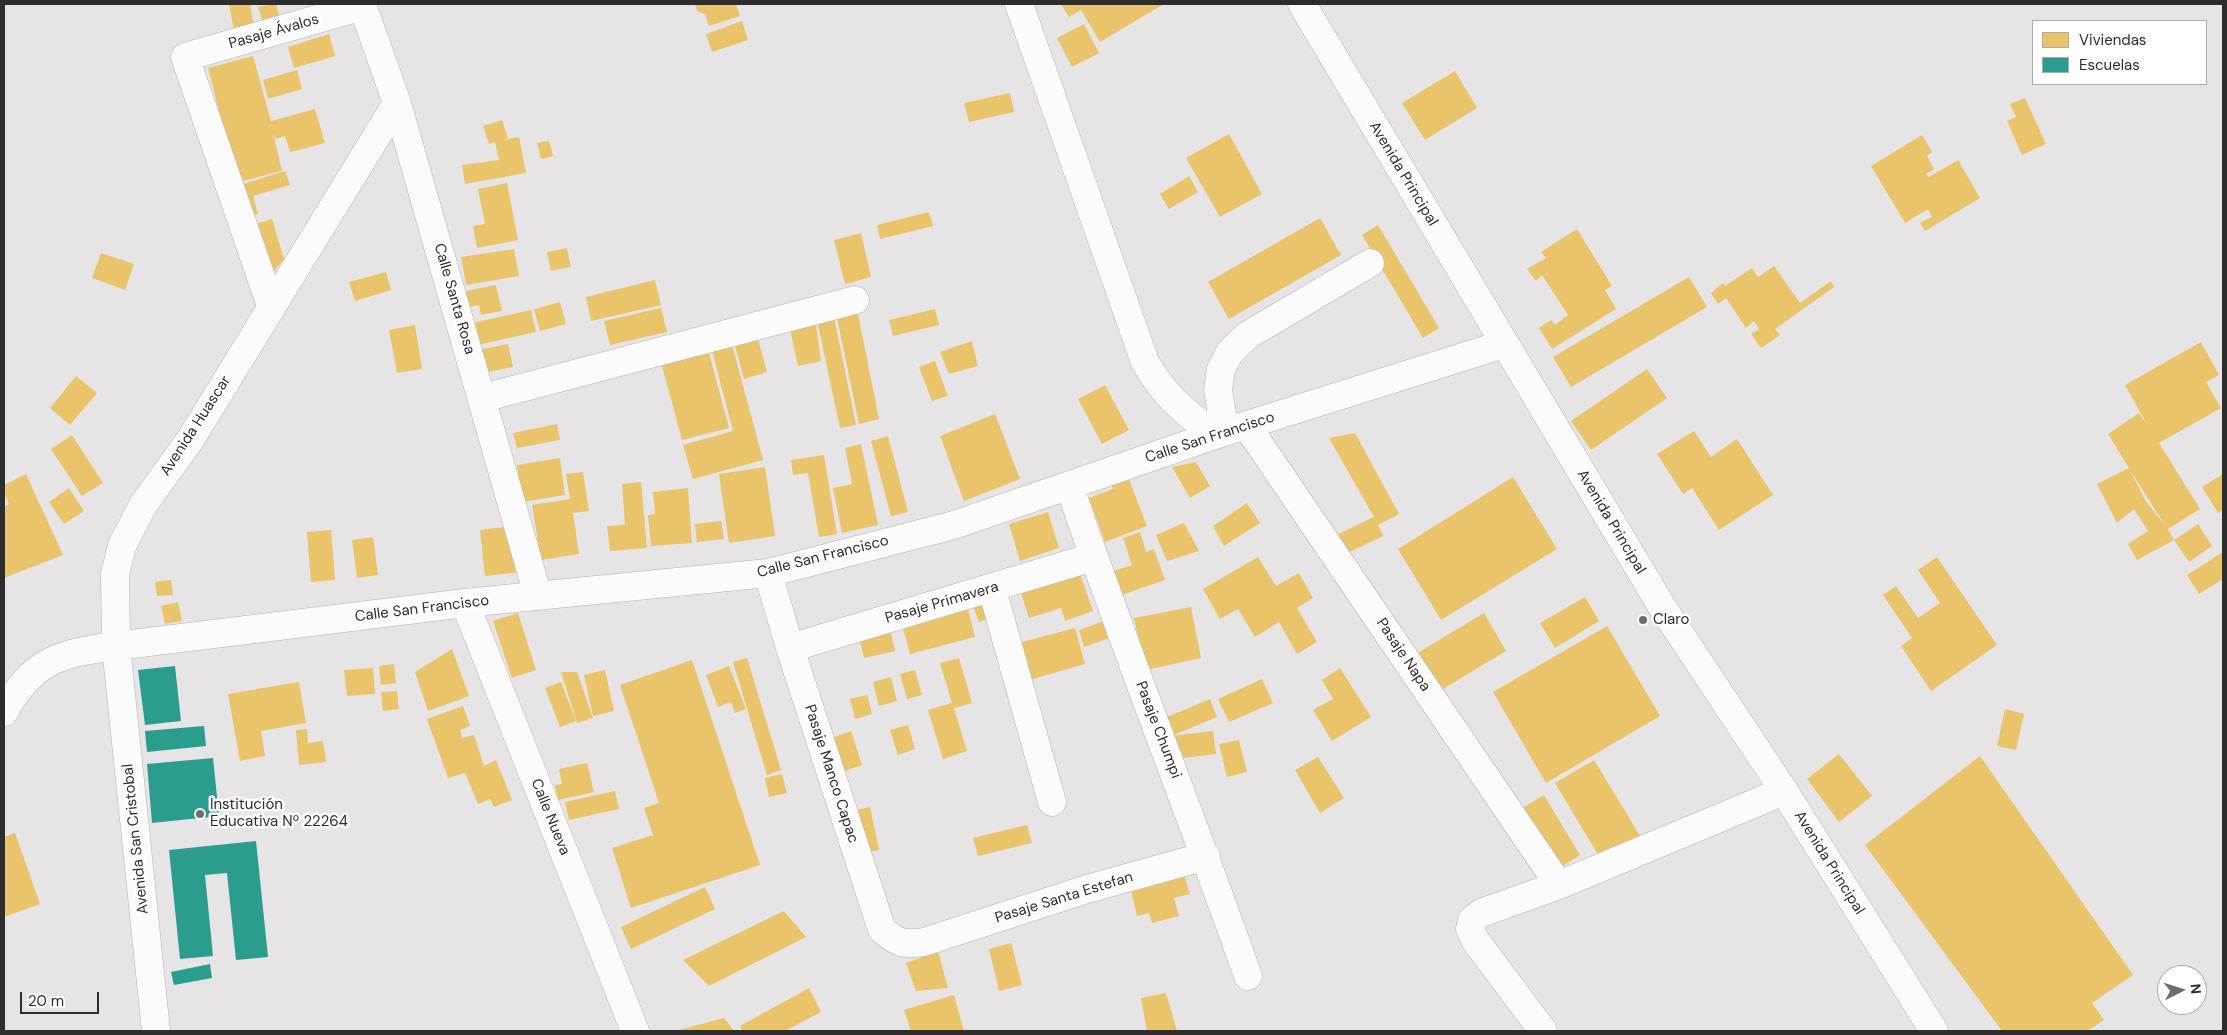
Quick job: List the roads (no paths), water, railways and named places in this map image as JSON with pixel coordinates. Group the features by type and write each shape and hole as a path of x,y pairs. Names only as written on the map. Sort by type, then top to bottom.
{"street":[{"path":"1019,4 1145,362 1158,384 1173,402 1230,431"},
{"name":"Avenida Principal","path":"1302,4 1661,605 1784,791 1934,1031"},
{"name":"Pasaje Ávalos","path":"271,306 185,57 362,5"},
{"name":"Calle Santa Rosa","path":"362,5 397,103 483,398 538,596"},
{"name":"Avenida Huascar","path":"116,646 115,574 122,546 143,505 190,440 397,103"},
{"path":"1230,431 1222,414 1218,390 1221,369 1230,352 1248,335 1370,263"},
{"path":"483,398 855,300"},
{"name":"Calle San Francisco","path":"116,646 465,603 768,573 954,525 1230,431 1504,344"},
{"name":"Pasaje Napa","path":"1230,431 1558,885"},
{"name":"Pasaje Chumpi","path":"1068,485 1093,557 1206,856 1248,976"},
{"name":"Pasaje Primavera","path":"790,648 1093,557"},
{"name":"Pasaje Manco Capac","path":"768,573 790,648 882,930 894,940 906,944 924,942"},
{"path":"992,588 1052,802"},
{"name":"Calle Nueva","path":"465,603 636,1031"},
{"path":"4,712 13,696 31,674 54,659 81,651 116,646"},
{"name":"Avenida San Cristobal","path":"116,646 156,1031"},
{"path":"1543,1031 1475,940 1470,929 1472,920 1480,913 1558,885 1784,791"},
{"name":"Pasaje Santa Estefan","path":"924,942 1087,889 1206,856"}],"place":[{"name":"Claro","path":"1643,620"},
{"name":"Institución Educativa Nº 22264","path":"200,814"}]}
